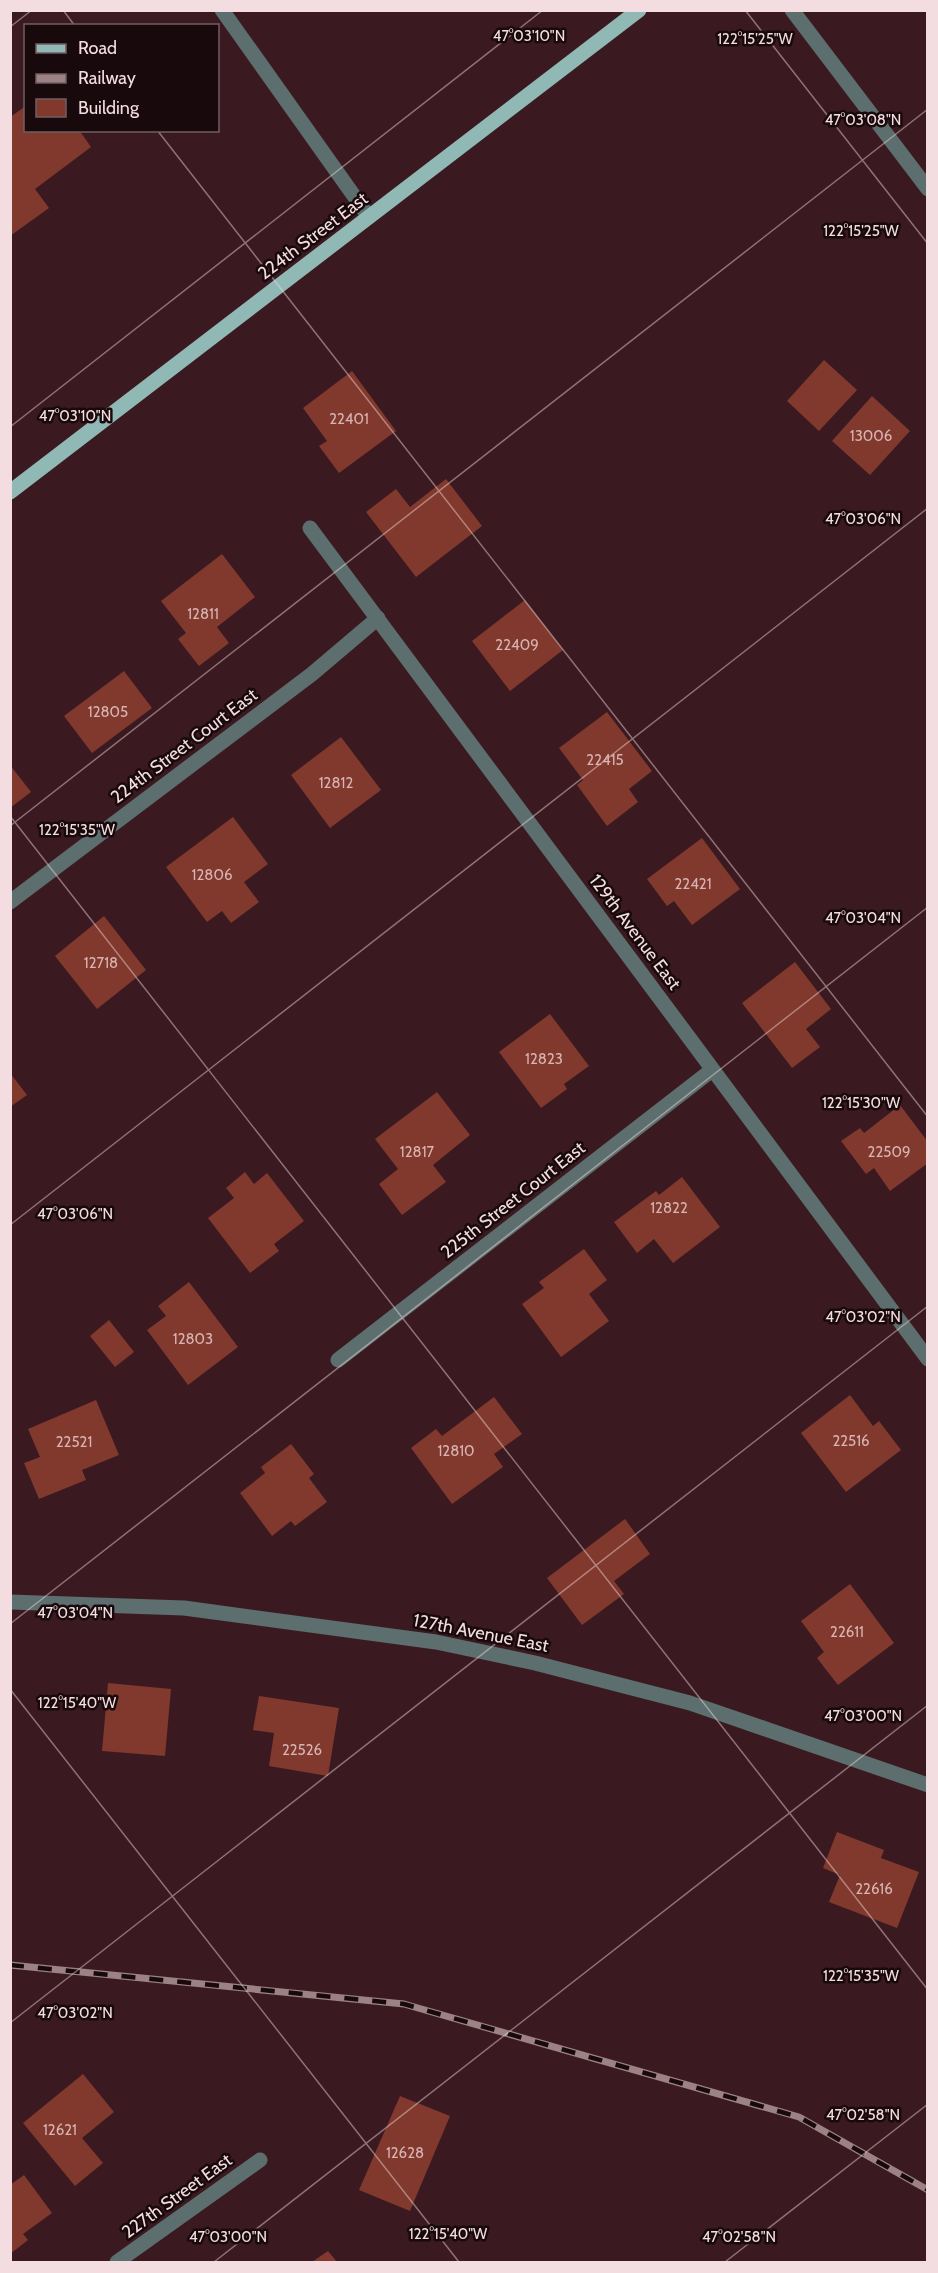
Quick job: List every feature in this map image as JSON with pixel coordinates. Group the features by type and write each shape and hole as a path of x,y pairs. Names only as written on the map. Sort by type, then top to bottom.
{"main road":[{"name":"224th Street East","path":"10,492 639,10"}],"street":[{"path":"222,10 369,217"},
{"path":"792,10 927,189"},
{"name":"129th Avenue East","path":"310,528 927,1359"},
{"name":"224th Street Court East","path":"10,902 312,674 378,618"},
{"name":"225th Street Court East","path":"338,1360 712,1070"},
{"name":"127th Avenue East","path":"10,1602 184,1608 436,1642 535,1663 690,1703 927,1785"},
{"name":"227th Street East","path":"117,2262 260,2160"}],"building":[{"path":"24,107 24,132 80,132 91,147 35,189 49,208 10,236 10,117"},
{"path":"824,360 857,390 819,431 787,401"},
{"path":"352,371 396,431 339,473 319,446 327,441 303,408"},
{"path":"872,396 910,431 870,475 832,441"},
{"path":"446,479 482,526 416,577 366,512 396,489 410,507"},
{"path":"222,554 255,597 217,627 229,643 199,666 178,639 186,633 161,601"},
{"path":"525,600 563,650 510,691 472,641"},
{"path":"124,671 152,708 92,753 64,716"},
{"path":"607,712 652,771 629,789 638,802 607,826 577,785 583,780 559,748"},
{"path":"341,737 381,790 330,828 291,775"},
{"path":"10,765 31,792 10,808"},
{"path":"233,817 268,864 244,882 259,902 231,923 222,911 207,922 166,867"},
{"path":"702,838 740,889 692,925 674,901 667,906 647,879"},
{"path":"104,916 146,970 97,1009 55,956"},
{"path":"795,962 831,1009 806,1029 820,1047 792,1068 742,1003"},
{"path":"550,1014 589,1066 564,1084 567,1089 541,1108 499,1052"},
{"path":"10,1073 27,1095 10,1107"},
{"path":"437,1092 470,1135 433,1165 446,1182 402,1215 379,1184 398,1169 375,1139"},
{"path":"900,1105 928,1142 928,1163 890,1191 874,1168 866,1174 841,1141 860,1128 864,1133"},
{"path":"245,1172 254,1184 267,1173 304,1221 274,1244 279,1251 250,1273 208,1218 234,1198 226,1188"},
{"path":"682,1177 720,1227 673,1263 654,1239 637,1253 614,1222 656,1191 659,1195"},
{"path":"584,1249 607,1280 589,1294 609,1321 561,1357 522,1304 544,1288 539,1282"},
{"path":"189,1282 238,1347 188,1385 147,1330 166,1316 158,1306"},
{"path":"109,1320 134,1352 115,1367 90,1336"},
{"path":"850,1395 873,1426 879,1421 901,1450 846,1492 801,1433"},
{"path":"494,1397 522,1434 494,1454 503,1467 452,1504 411,1448 436,1429 442,1436"},
{"path":"96,1400 119,1455 82,1470 86,1480 39,1499 24,1463 40,1457 28,1429"},
{"path":"291,1444 314,1474 309,1478 327,1502 295,1526 291,1521 272,1536 240,1493 265,1473 261,1467"},
{"path":"625,1519 650,1554 614,1581 624,1594 582,1625 547,1578"},
{"path":"850,1584 894,1643 838,1685 817,1658 824,1652 801,1621"},
{"path":"108,1683 171,1689 165,1756 102,1751"},
{"path":"259,1696 339,1708 328,1776 269,1766 274,1733 253,1730"},
{"path":"837,1832 884,1850 881,1858 919,1872 897,1928 829,1902 840,1875 823,1868"},
{"path":"83,2074 114,2112 82,2138 103,2163 75,2186 23,2123"},
{"path":"400,2096 450,2116 410,2211 359,2190"},
{"path":"24,2175 52,2213 23,2234 28,2240 10,2254 10,2185"},
{"path":"328,2251 337,2262 312,2262"}],"railway":[{"path":"10,1965 404,2004 799,2117 928,2190"}]}
